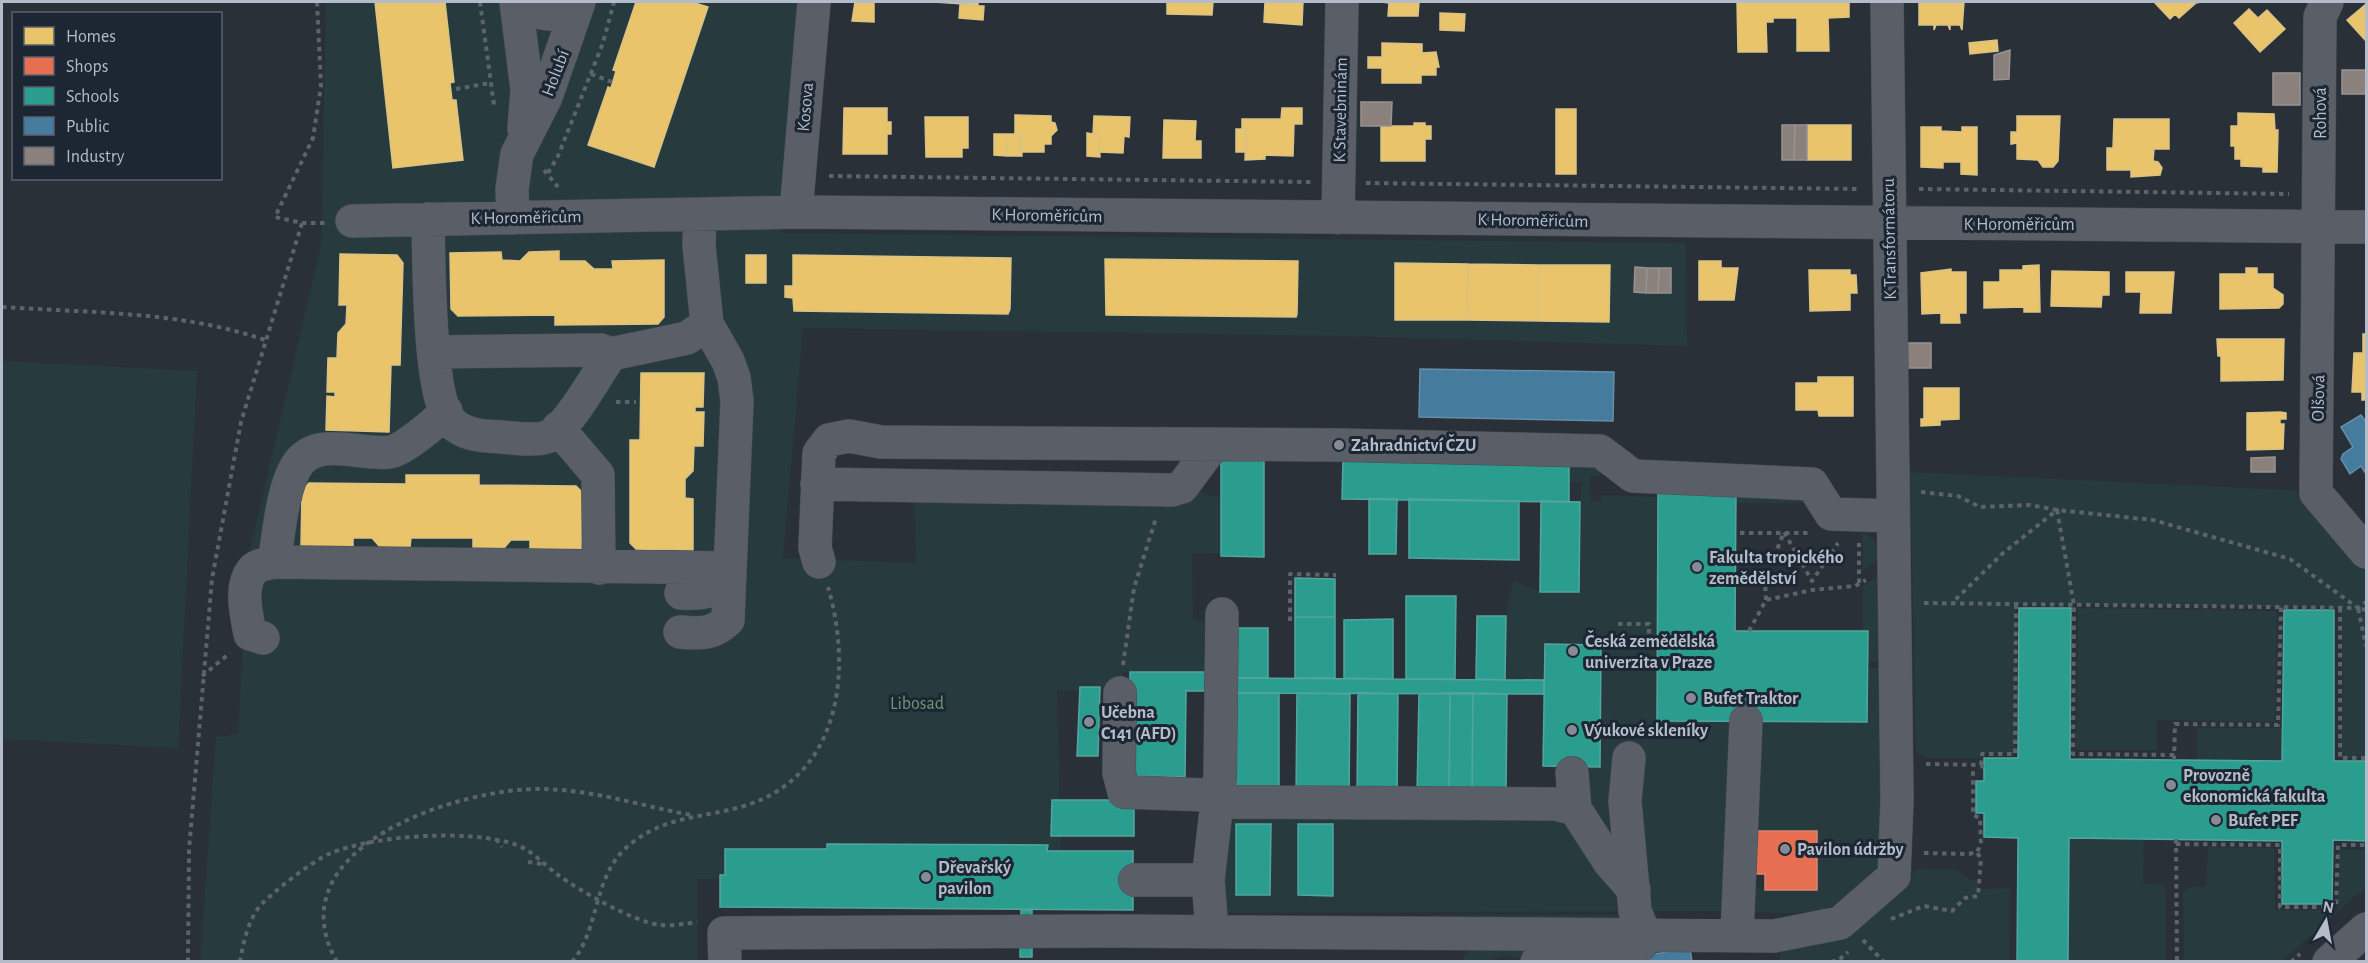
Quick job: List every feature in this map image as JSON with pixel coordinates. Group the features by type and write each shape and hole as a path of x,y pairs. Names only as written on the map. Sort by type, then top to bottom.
{"street":[{"name":"Holubí","path":"513,218 512,189 527,90 516,2"},
{"path":"525,2 533,11 555,14 568,9 572,2"},
{"name":"Holubí","path":"519,148 546,97 579,2"},
{"name":"Kosova","path":"796,212 814,2"},
{"name":"K Stavebninám","path":"1338,218 1342,2"},
{"name":"K Transformátoru","path":"724,947 1212,931 1443,948 1644,933 1774,936 1840,923 1894,876 1897,800 1892,516 1903,484 1889,223 1898,189 1887,2"},
{"name":"Rohová","path":"2317,7 2320,226"},
{"name":"K Horoměřicům","path":"352,221 796,212 2367,227"},
{"path":"681,632 698,634 718,630 728,620 737,401 734,378 728,361 708,324 702,294 700,214"},
{"path":"428,219 439,388 449,420 464,433 504,438 548,437 567,420 611,354"},
{"name":"Olšová","path":"2320,226 2316,493 2367,552"},
{"path":"435,352 601,350 611,354 687,338 708,324"},
{"path":"274,562 288,489 294,469 303,456 316,449 392,452 435,424 446,411"},
{"path":"558,428 598,475 599,568"},
{"path":"819,562 815,548 819,453 829,440 849,436 881,442 1214,444 1600,451 1633,476 1812,484 1832,514 1892,516"},
{"path":"817,484 1172,490 1182,487 1214,444"},
{"path":"256,636 246,607 246,588 251,572 259,566 274,562 599,568 730,573"},
{"path":"681,593 714,591 730,573"},
{"path":"1212,931 1208,880 1220,776 1222,614"},
{"path":"1120,693 1119,773 1124,792 1206,795 1217,802 1556,804 1575,809"},
{"path":"1737,935 1746,722"},
{"path":"1538,962 1642,944 1644,933 1635,911 1625,801 1629,758"},
{"path":"1572,773 1575,809 1610,863 1634,890"},
{"path":"1135,880 1208,880"},
{"path":"2329,962 2367,929"}],"path":[{"path":"188,962 189,849 212,579 241,422 302,223 274,217 313,138 321,86 317,2"},
{"path":"480,2 496,113"},
{"path":"548,173 603,43 614,2"},
{"path":"591,74 612,82"},
{"path":"456,89 490,83"},
{"path":"519,148 548,173 563,194"},
{"path":"799,179 822,176 2296,194"},
{"path":"2,307 180,319 241,332 266,340"},
{"path":"1903,484 1958,496 1980,507 2030,505 2153,520 2290,559 2358,608 2367,646"},
{"path":"1951,603 2002,554 2057,510"},
{"path":"2057,510 2074,605 2073,754 2174,757 2175,724 2278,725 2281,607"},
{"path":"1120,693 1134,588 1156,516"},
{"path":"1749,631 1766,600 1765,580 1784,532 1812,581 1812,590"},
{"path":"1812,581 1839,543"},
{"path":"572,962 586,937 601,884 614,862 631,843 657,826 692,815 742,807 776,795 799,776 817,754 828,732 837,690 839,660 837,625 819,562"},
{"path":"1766,600 1812,590 1855,586 1893,565"},
{"path":"1290,621 1290,574 1336,575"},
{"path":"2358,608 2367,602"},
{"path":"1914,603 2358,608 2367,610"},
{"path":"1981,765 1982,754 2015,754 2016,604"},
{"path":"2340,608 2340,758 2367,758"},
{"path":"1618,624 1649,624 1649,636"},
{"path":"202,676 256,636"},
{"path":"1919,853 1969,854 1977,852 1981,844 1980,818 1973,815 1973,765"},
{"path":"240,962 248,928 258,908 302,871 328,854 363,844 449,804 540,789 581,791 614,797 655,809 692,815"},
{"path":"337,962 328,946 322,909 327,890 338,870 363,844 437,836 496,839 517,845 598,898 641,920 661,925 699,922 724,947"},
{"path":"496,839 502,847"},
{"path":"2177,962 2176,841 2280,845 2280,907 2336,907 2338,845 2367,845"},
{"path":"1889,920 1924,906 1952,911 1965,898 1978,896 1981,859 1977,852"},
{"path":"528,862 543,864"},
{"path":"1832,962 1840,961 1871,932"},
{"path":"1862,939 1884,962"}],"green space":[{"name":"Libosad","path":"326,2 375,2 393,168 463,160 456,100 452,100 450,83 454,82 445,2 636,2 613,70 616,71 611,88 607,88 588,145 654,167 708,7 692,2 801,2 782,233 1686,243 1687,346 1342,336 803,328 783,558 916,563 914,486 1168,490 1160,510 1172,490 1182,487 1221,498 1221,553 1192,554 1193,620 1206,621 1205,672 1122,672 1120,693 1057,690 1061,851 1047,851 1047,845 828,844 827,849 725,849 725,875 720,875 720,879 697,879 697,961 200,962 216,737 238,734 247,563 321,245","holes":["559,251 559,261 585,261 594,269 613,269 613,261 664,260 664,317 658,324 555,315 458,316 451,309 450,253 501,252 502,260 520,261 529,252","340,254 397,255 403,263 400,364 391,365 389,432 326,430 327,396 335,397 335,392 327,392 328,358 337,358 338,333 346,324 347,305 339,305","746,255 766,255 766,283 746,283","794,255 1010,258 1008,314 795,311 793,298 785,286 793,286","1105,259 1298,261 1296,317 1106,315","1396,263 1610,265 1609,322 1395,319","1635,268 1671,269 1670,293 1634,292","641,373 704,373 703,407 695,407 695,412 703,412 694,446 693,471 685,479 685,498 693,499 692,550 636,549 630,543 630,441 640,440","407,475 478,475 479,485 576,486 583,493 581,549 530,549 530,540 511,540 504,548 473,538 411,538 410,547 380,547 372,538 353,538 301,546 302,490 309,483 406,484"]},
{"path":"2,361 197,371 178,748 2,739"},
{"path":"1569,466 1600,466 1600,476 1590,476 1591,501 1601,501 1602,495 1658,497 1657,721 1731,722 1727,911 1211,913 1217,802 1556,804 1581,766 1600,766 1601,645 1545,644 1544,680 1505,680 1506,616 1513,581 1540,592 1579,592 1581,483 1569,482"},
{"path":"1910,472 2309,491 2366,559 2366,758 2340,758 2343,677 2340,608 2016,604 2015,754 1982,754 1982,758 1925,758 1916,752"},
{"path":"1736,488 1798,497 1806,503 1736,503"},
{"path":"1863,532 1875,541 1880,558 1863,570"},
{"path":"1880,575 1887,662 1868,661 1868,632 1863,631 1863,586"},
{"path":"2078,608 2277,611 2275,722 2157,720 2157,750 2076,750"},
{"path":"1867,668 1886,668 1879,863 1866,882 1853,895 1838,904 1821,910 1804,912 1744,912 1746,888 1817,889 1817,831 1753,831 1760,721 1867,722"},
{"path":"2197,728 2282,728 2282,761 2197,760"},
{"path":"2069,838 2144,838 2143,883 2162,885 2166,890 2166,961 2068,962"},
{"path":"2208,847 2274,848 2275,910 2338,910 2339,850 2366,850 2366,887 2282,961 2184,961 2183,892 2189,887 2206,886"},
{"path":"1918,869 1956,870 1977,883 1977,889 2010,888 2009,961 1780,961 1780,943 1897,884 1906,887 1914,871"},
{"path":"1432,915 1626,915 1621,923 1432,923"},
{"path":"1630,941 1525,959 1504,956 1486,961 1459,962 1470,949"}],"building: Homes":[{"path":"375,2 445,2 454,82 450,83 452,100 456,100 463,160 393,168"},
{"path":"636,2 692,2 708,7 654,167 588,145 608,87 611,88 616,71 613,70"},
{"path":"855,2 874,2 874,22 852,21"},
{"path":"934,2 978,2 978,5"},
{"path":"1167,2 1213,2 1212,15 1167,14"},
{"path":"1265,2 1303,2 1302,25 1264,22"},
{"path":"1382,2 1419,2 1418,16 1388,16 1389,3"},
{"path":"1737,2 1849,2 1849,17 1828,18 1829,51 1797,51 1797,18 1773,18 1773,22 1766,22 1767,52 1738,52"},
{"path":"1919,2 1964,2 1962,30 1960,25 1950,25 1950,30 1948,25 1936,25 1934,30 1934,25 1919,25"},
{"path":"2154,2 2201,2 2196,3 2179,18 2175,14 2170,19"},
{"path":"2366,4 2366,41 2347,20"},
{"path":"960,5 984,6 983,20 959,18"},
{"path":"2249,9 2258,18 2267,10 2285,29 2260,52 2234,23"},
{"path":"1440,13 1465,14 1464,31 1440,30"},
{"path":"1997,40 1998,51 1970,54 1969,43"},
{"path":"1382,43 1422,44 1422,53 1436,52 1439,67 1436,67 1436,75 1421,75 1421,83 1382,83 1382,68 1368,68 1368,57 1382,57"},
{"path":"844,108 887,108 887,122 891,122 891,134 887,134 887,154 843,154"},
{"path":"1282,108 1302,108 1302,124 1294,124 1293,156 1265,155 1265,159 1245,160 1246,129 1242,128 1242,119 1281,119"},
{"path":"1556,109 1576,109 1576,174 1556,174"},
{"path":"2238,113 2274,114 2275,130 2278,130 2277,172 2263,172 2263,167 2241,166 2241,159 2235,159 2235,146 2231,146 2231,126 2238,126"},
{"path":"1015,115 1051,116 1051,122 1055,123 1057,130 1051,136 1051,144 1044,144 1044,152 1020,152 1021,134 1015,134"},
{"path":"1094,116 1130,117 1129,137 1124,136 1123,153 1099,152 1099,135 1093,134"},
{"path":"2017,116 2060,116 2058,161 2053,167 2043,167 2038,160 2017,159 2017,143 2011,144 2011,132 2017,132"},
{"path":"925,117 968,117 968,148 962,148 962,157 926,157"},
{"path":"2114,119 2169,119 2169,149 2154,149 2153,161 2158,162 2162,168 2160,175 2131,177 2131,170 2107,170 2107,148 2113,148"},
{"path":"1164,120 1196,121 1195,141 1201,141 1201,158 1163,158"},
{"path":"1414,123 1425,123 1425,126 1431,126 1431,139 1425,139 1425,161 1381,161 1381,126 1414,126"},
{"path":"1807,125 1851,125 1851,160 1807,160"},
{"path":"1921,127 1941,127 1941,131 1962,132 1962,127 1977,127 1977,175 1961,174 1961,162 1943,162 1943,168 1921,167"},
{"path":"1236,129 1246,129 1246,152 1236,152"},
{"path":"1087,133 1099,135 1100,157 1087,156"},
{"path":"994,134 1008,134 1007,156 994,155"},
{"path":"1008,134 1021,134 1022,156 1007,156"},
{"path":"559,251 559,261 585,261 594,269 613,269 612,261 664,260 664,317 658,324 555,325 555,315 458,316 451,309 450,253 501,252 502,260 520,261 529,252"},
{"path":"340,254 397,255 403,263 400,365 391,365 389,432 326,430 327,396 335,397 335,392 327,392 328,358 337,358 338,333 346,324 347,305 339,305"},
{"path":"746,255 766,255 766,283 746,283"},
{"path":"793,255 1011,258 1010,309 1008,314 794,311 793,298 785,297 785,286 793,286"},
{"path":"1105,259 1298,261 1297,314 1296,317 1106,315"},
{"path":"1699,261 1721,261 1721,268 1738,268 1734,300 1699,300"},
{"path":"1395,263 1468,264 1467,320 1395,320"},
{"path":"1468,264 1539,265 1539,321 1467,320"},
{"path":"1539,265 1610,265 1609,322 1539,321"},
{"path":"2039,265 2040,312 2024,312 2024,307 1984,308 1984,282 2000,282 2000,270 2023,270 2023,266"},
{"path":"2246,268 2257,268 2257,274 2273,274 2273,288 2283,295 2283,304 2279,308 2220,309 2220,274 2246,274"},
{"path":"1951,269 1951,272 1966,272 1966,313 1959,313 1960,323 1941,323 1941,313 1922,314 1921,273"},
{"path":"1809,270 1850,270 1850,275 1856,275 1857,293 1850,293 1850,310 1810,311"},
{"path":"2052,271 2109,272 2109,295 2102,295 2101,307 2051,306"},
{"path":"2126,272 2174,272 2171,313 2140,313 2141,292 2126,292"},
{"path":"2363,334 2366,334 2366,400 2362,400 2362,392 2352,392 2354,353 2363,353"},
{"path":"2217,339 2284,339 2283,380 2221,381 2221,356 2218,356"},
{"path":"641,373 704,373 703,407 695,407 695,412 704,412 703,446 694,446 693,471 685,479 685,498 693,499 693,550 636,549 630,543 630,440 640,440"},
{"path":"1818,377 1853,377 1853,416 1819,416 1818,410 1796,410 1796,383 1818,383"},
{"path":"1924,388 1959,388 1959,419 1940,420 1940,425 1921,426 1921,419 1924,419"},
{"path":"2247,413 2286,413 2286,419 2280,419 2280,424 2284,424 2283,449 2247,450"},
{"path":"406,475 479,475 479,485 576,486 583,493 581,549 530,549 530,540 511,540 504,548 473,548 473,538 411,538 410,547 380,547 372,538 353,538 353,547 301,546 302,490 309,483 406,484"}],"building: Shops":[{"name":"Pavilon údržby","path":"1753,831 1817,831 1817,890 1765,890 1765,874 1754,874"}],"building: Schools":[{"path":"1221,454 1264,454 1264,557 1221,556"},
{"path":"1343,458 1569,461 1569,502 1342,499"},
{"name":"Fakulta tropického zemědělství","path":"1658,491 1736,491 1735,631 1868,631 1867,722 1657,721"},
{"path":"1369,499 1397,499 1396,554 1369,554"},
{"path":"1409,499 1519,501 1519,560 1409,558"},
{"path":"1541,501 1580,502 1579,592 1540,592"},
{"path":"1295,578 1335,579 1335,617 1295,617"},
{"path":"1406,596 1456,596 1455,679 1406,679"},
{"name":"Provozně ekonomická fakulta","path":"2019,608 2071,608 2070,759 2282,761 2284,610 2334,610 2334,761 2366,761 2366,841 2333,840 2332,904 2282,904 2282,841 2069,838 2068,962 2017,962 2018,838 1984,837 1984,813 1976,813 1976,781 1984,781 1984,758 2018,758"},
{"path":"1477,616 1506,616 1505,680 1476,679"},
{"path":"1295,617 1335,617 1335,678 1295,678"},
{"path":"1393,619 1393,679 1344,678 1344,620"},
{"path":"1229,628 1268,628 1268,678 1229,678"},
{"name":"Výukové skleníky","path":"1545,644 1601,645 1600,767 1543,766"},
{"path":"1130,672 1212,672 1212,691 1186,691 1185,777 1130,776"},
{"path":"1225,678 1544,680 1544,694 1226,693"},
{"name":"Učebna C141 (AFD)","path":"1080,687 1100,687 1098,756 1077,756"},
{"path":"1226,693 1279,693 1279,796 1226,796"},
{"path":"1297,693 1350,694 1349,797 1296,797"},
{"path":"1358,693 1398,694 1397,798 1357,797"},
{"path":"1450,693 1449,794 1417,794 1419,694"},
{"path":"1450,693 1473,693 1472,791 1449,791"},
{"path":"1473,693 1507,694 1506,793 1472,793"},
{"path":"1052,800 1134,800 1134,836 1051,836"},
{"path":"1236,824 1271,824 1270,895 1236,895"},
{"path":"1298,824 1333,824 1333,896 1298,895"},
{"name":"Dřevařský pavilon","path":"827,844 1048,845 1047,851 1133,851 1133,910 720,907 720,875 725,875 725,849 827,849"},
{"path":"1021,910 1032,910 1032,957 1020,957"}],"building: Public":[{"path":"1420,369 1614,372 1613,421 1419,417"},
{"path":"2361,415 2366,422 2366,474 2361,466 2350,474 2341,459 2343,454 2353,447 2341,427"},
{"path":"1690,948 1692,962 1606,962"}],"building: Industry":[{"path":"2010,50 2009,79 1994,80 1994,55"},
{"path":"2342,70 2366,70 2366,94 2342,94"},
{"path":"2273,73 2300,73 2300,105 2273,105"},
{"path":"1361,102 1392,102 1391,126 1361,126"},
{"path":"1782,125 1795,125 1794,160 1782,160"},
{"path":"1795,125 1807,125 1807,160 1794,160"},
{"path":"1635,267 1647,268 1646,293 1634,292"},
{"path":"1647,268 1659,268 1658,293 1646,293"},
{"path":"1659,268 1671,268 1671,293 1658,293"},
{"path":"1904,343 1931,343 1931,368 1904,368"},
{"path":"2275,457 2275,472 2251,472 2251,458"}],"place":[{"name":"Zahradnictví ČZU","path":"1339,445"},
{"name":"Fakulta tropického zemědělství","path":"1697,567"},
{"name":"Česká zemědělská univerzita v Praze","path":"1573,651"},
{"name":"Bufet Traktor","path":"1691,698"},
{"name":"Učebna C141 (AFD)","path":"1089,722"},
{"name":"Výukové skleníky","path":"1572,730"},
{"name":"Provozně ekonomická fakulta","path":"2171,785"},
{"name":"Bufet PEF","path":"2216,820"},
{"name":"Pavilon údržby","path":"1785,849"},
{"name":"Dřevařský pavilon","path":"926,877"}]}
